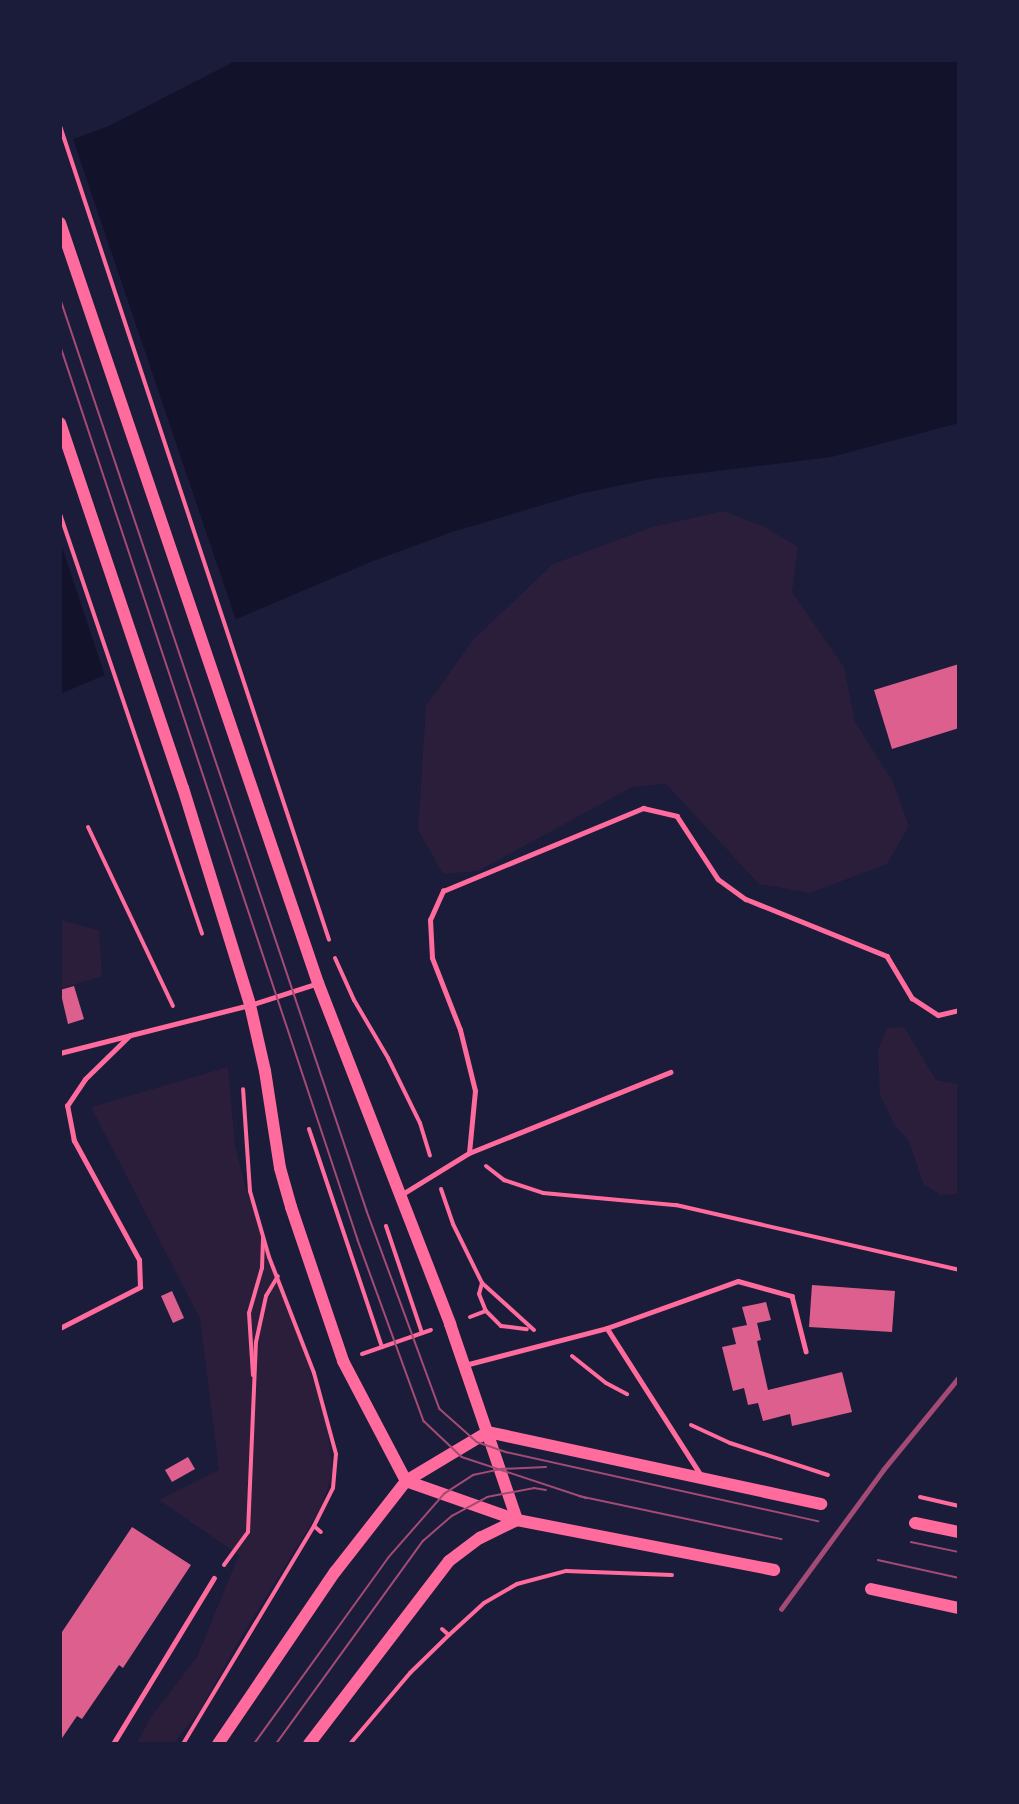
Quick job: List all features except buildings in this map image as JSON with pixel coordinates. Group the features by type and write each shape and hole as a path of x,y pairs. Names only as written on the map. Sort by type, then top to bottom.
{"main road":[{"path":"60,223 318,983 450,1324 517,1520"},
{"path":"60,423 183,788 250,1005 265,1071 280,1168 343,1361 406,1481 517,1520 774,1570"},
{"path":"218,1744 335,1572 406,1481 488,1432 821,1504"},
{"path":"309,1744 449,1561 480,1538 517,1520"},
{"path":"915,1523 959,1532"},
{"path":"871,1589 959,1608"}],"lane":[{"path":"469,1153 475,1091 460,1030 432,958 430,920 443,891 643,808 677,816 718,879 746,899 887,956 912,998 939,1015 959,1010"},
{"path":"60,1053 250,1005 318,983"},
{"path":"60,1328 140,1287 140,1260 74,1141 67,1106 85,1079 129,1036"},
{"path":"401,1195 469,1153 670,1072"},
{"path":"465,1365 607,1328 738,1281 792,1296 806,1351"},
{"path":"607,1328 704,1480"},
{"path":"113,1744 214,1578"}],"path":[{"path":"60,126 272,757 335,957 420,1123 453,1224 482,1283 534,1329 556,1342 606,1383 730,1443 828,1475"},
{"path":"60,514 203,936"},
{"path":"88,827 181,1023"},
{"path":"183,1744 314,1526 333,1488 336,1454 314,1373 263,1234 250,1191 243,1083"},
{"path":"309,1129 382,1347"},
{"path":"469,1153 504,1180 543,1193 676,1205 959,1270"},
{"path":"254,1382 249,1313 262,1268 263,1234"},
{"path":"214,1578 248,1532 254,1382 261,1319 266,1296 278,1275"},
{"path":"482,1283 479,1293 486,1311 501,1326 534,1329"},
{"path":"314,1373 486,1311"},
{"path":"920,1497 959,1506"},
{"path":"314,1526 321,1532"},
{"path":"350,1744 410,1673 484,1603 527,1581 566,1571 680,1575"},
{"path":"442,1629 449,1635"}],"shaded area":[{"path":"237,60 959,60 959,423 831,457 651,479 579,494 452,532 373,561 60,694 60,144 109,126"},
{"path":"723,511 763,526 798,547 792,592 844,667 855,722 893,782 909,826 887,864 810,893 759,884 666,784 632,787 478,871 443,874 418,830 426,706 473,640 553,564 652,527"},
{"path":"60,920 99,930 102,976 60,989"},
{"path":"904,1027 936,1080 959,1084 959,1194 940,1195 923,1183 909,1141 894,1124 880,1095 878,1049 887,1028"},
{"path":"228,1067 235,1145 245,1186 283,1285 326,1421 333,1471 321,1508 238,1642 201,1709 173,1744 136,1744 151,1717 197,1657 239,1555 159,1500 219,1470 200,1319 91,1107"}],"pier":[{"path":"72,136 237,623 106,679 60,541 60,141"}],"tram line":[{"path":"60,297 367,1211 440,1409 477,1442 506,1452 818,1521"},
{"path":"60,344 358,1240 424,1421 462,1457 586,1498"},
{"path":"254,1744 388,1558 444,1494 473,1475 501,1469 546,1467"},
{"path":"276,1744 423,1541 452,1516 487,1497 534,1488 546,1490"},
{"path":"579,1496 781,1539"},
{"path":"911,1542 959,1552"},
{"path":"878,1560 959,1578"}],"railway":[{"path":"781,1609 883,1470 959,1377"}]}
